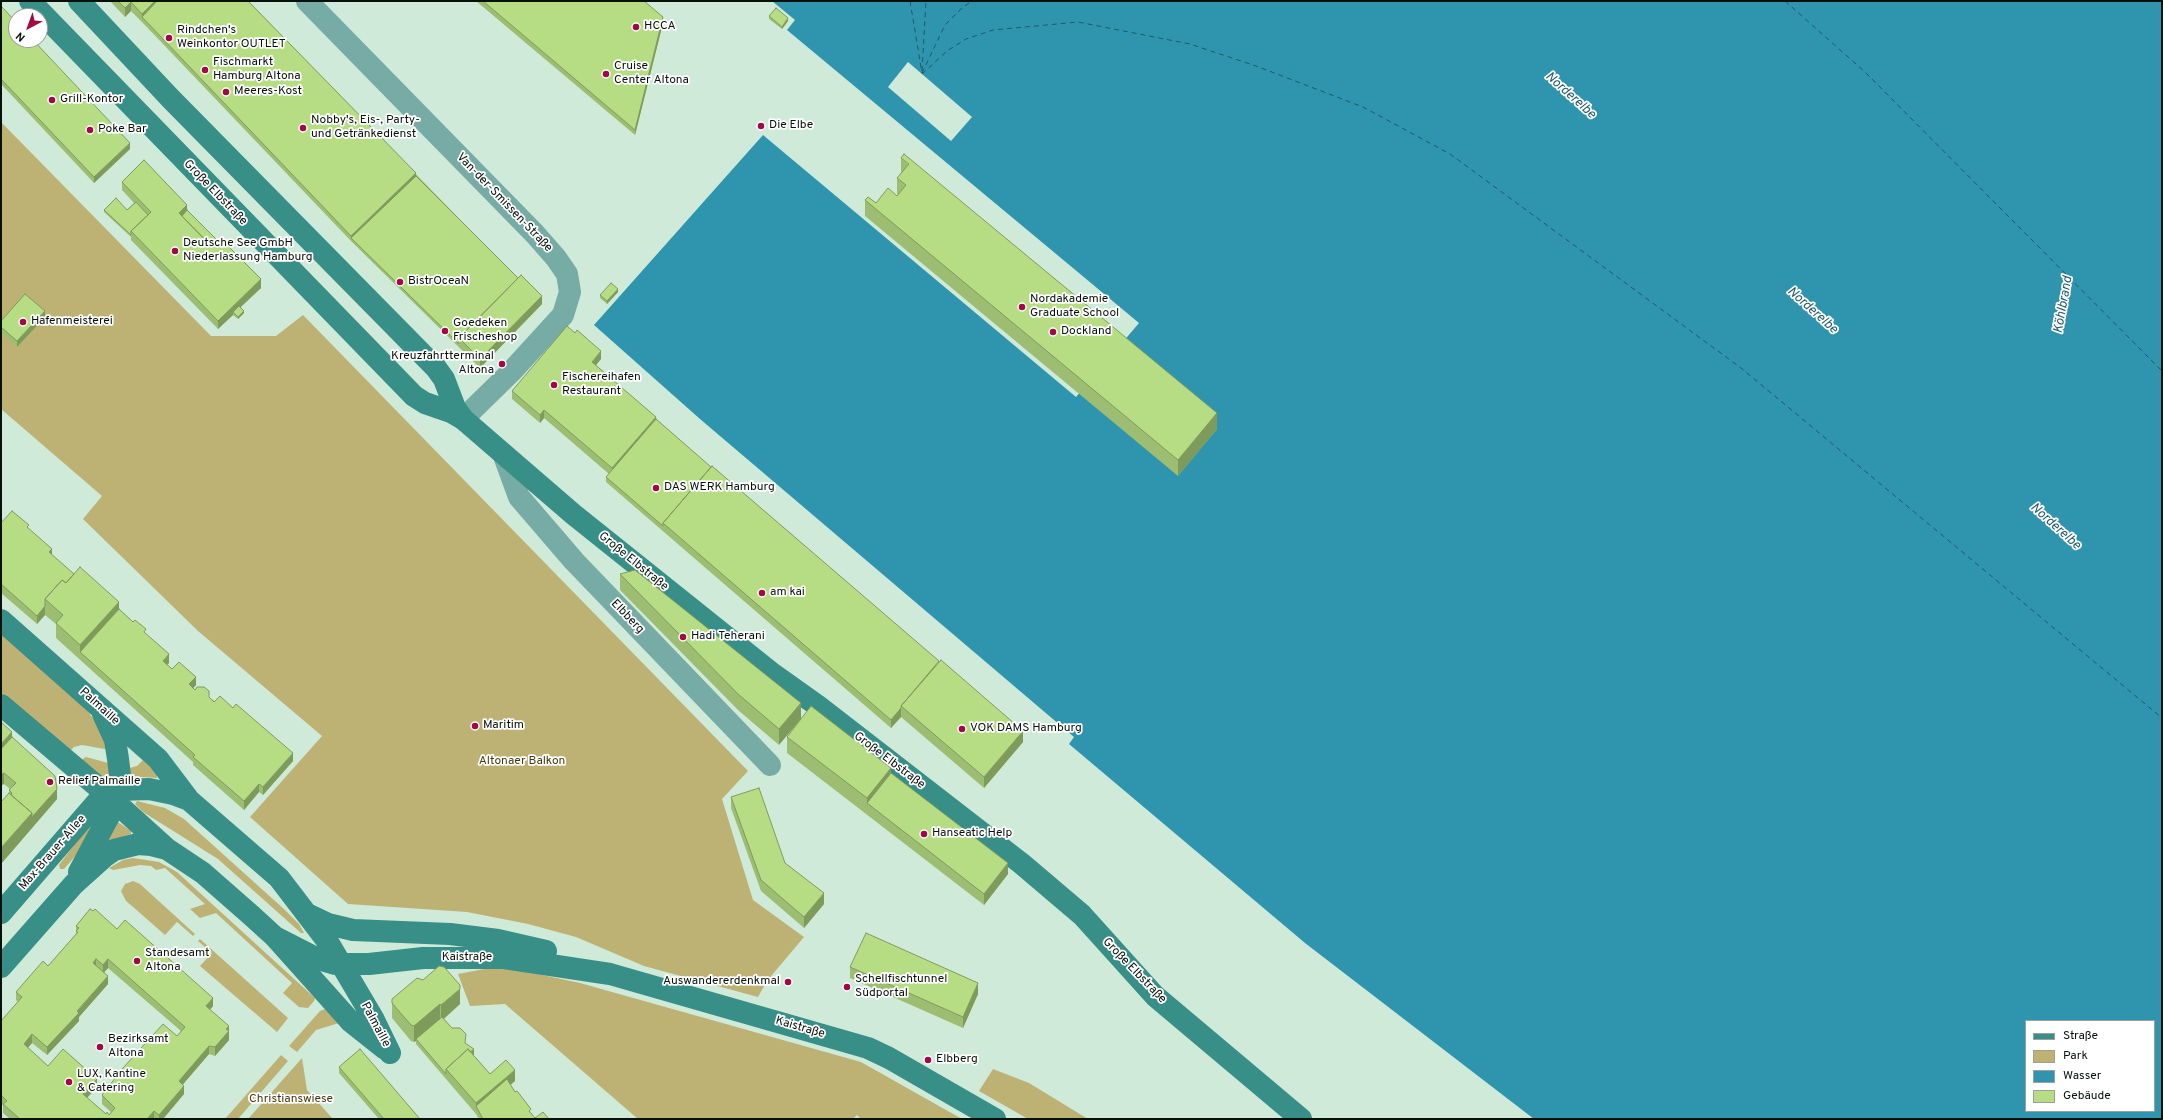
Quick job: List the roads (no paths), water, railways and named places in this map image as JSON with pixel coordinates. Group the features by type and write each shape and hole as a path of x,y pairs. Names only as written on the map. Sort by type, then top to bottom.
{"street":[{"name":"Große Elbstraße","path":"30,1 414,396 425,403 451,412 463,419 504,456 573,514 773,674 948,805 1028,869 1082,915 1155,996 1301,1119"},
{"name":"Große Elbstraße","path":"79,1 171,99 436,368 444,379 456,408 463,419"},
{"name":"Van-der-Smissen-Straße","path":"307,1 535,234 556,258 567,274 570,292 563,314 511,372 463,419"},
{"name":"Elbberg","path":"504,456 519,497 574,561 770,765"},
{"name":"Palmaille","path":"1,620 158,759 189,800 279,878 304,911 323,950 317,974 327,996"},
{"name":"Palmaille","path":"1,705 113,796 167,849 203,873 275,937 351,1022 390,1053 373,1018 342,964 323,950 275,937"},
{"name":"Max-Brauer-Allee","path":"74,884 113,796 120,775 115,740 101,709"},
{"name":"Palmaille","path":"113,796 161,791 189,800"},
{"name":"Max-Brauer-Allee","path":"1,913 113,796"},
{"name":"Max-Brauer-Allee","path":"1,967 74,884 104,856 114,850 138,844 151,845 167,849"},
{"name":"Kaistraße","path":"304,911 324,923 353,930 402,931 498,940 543,950 592,970 868,1048 896,1061 995,1119"},
{"name":"Kaistraße","path":"323,950 335,937 353,930"},
{"name":"Kaistraße","path":"342,964 369,964 423,958 504,958 592,970"}],"water":[{"path":"772,1 2162,1 2162,1119 1534,1119 1305,943 1069,744 1074,737 700,419 594,325 763,135 1076,397 1139,323 787,30 795,20"}],"place":[{"name":"HCCA","path":"636,27"},
{"name":"Rindchen's Weinkontor OUTLET","path":"169,38"},
{"name":"Fischmarkt Hamburg Altona","path":"205,70"},
{"name":"Cruise Center Altona","path":"606,74"},
{"name":"Meeres-Kost","path":"226,92"},
{"name":"Grill-Kontor","path":"52,100"},
{"name":"Die Elbe","path":"761,126"},
{"name":"Nobby's, Eis-, Party- und Getränkedienst","path":"303,128"},
{"name":"Poke Bar","path":"90,130"},
{"name":"Deutsche See GmbH Niederlassung Hamburg","path":"175,251"},
{"name":"BistrOceaN","path":"400,282"},
{"name":"Nordakademie Graduate School","path":"1022,307"},
{"name":"Hafenmeisterei","path":"23,322"},
{"name":"Goedeken Frischeshop","path":"445,331"},
{"name":"Dockland","path":"1053,332"},
{"name":"Kreuzfahrtterminal Altona","path":"502,364"},
{"name":"Fischereihafen Restaurant","path":"554,385"},
{"name":"DAS WERK Hamburg","path":"656,488"},
{"name":"am kai","path":"762,593"},
{"name":"Hadi Teherani","path":"683,637"},
{"name":"Maritim","path":"475,726"},
{"name":"VOK DAMS Hamburg","path":"962,729"},
{"name":"Relief Palmaille","path":"50,782"},
{"name":"Hanseatic Help","path":"924,834"},
{"name":"Standesamt Altona","path":"137,961"},
{"name":"Auswandererdenkmal","path":"788,982"},
{"name":"Schellfischtunnel Südportal","path":"847,987"},
{"name":"Bezirksamt Altona","path":"100,1047"},
{"name":"Elbberg","path":"928,1060"},
{"name":"LUX, Kantine & Catering","path":"69,1082"}],"water label":[{"name":"Norderelbe","path":"1570,96"},
{"name":"Köhlbrand","path":"2064,305"},
{"name":"Norderelbe","path":"1812,311"},
{"name":"Norderelbe","path":"2055,527"}],"park label":[{"name":"Altonaer Balkon","path":"522,762"},
{"name":"Christianswiese","path":"291,1100"}]}
